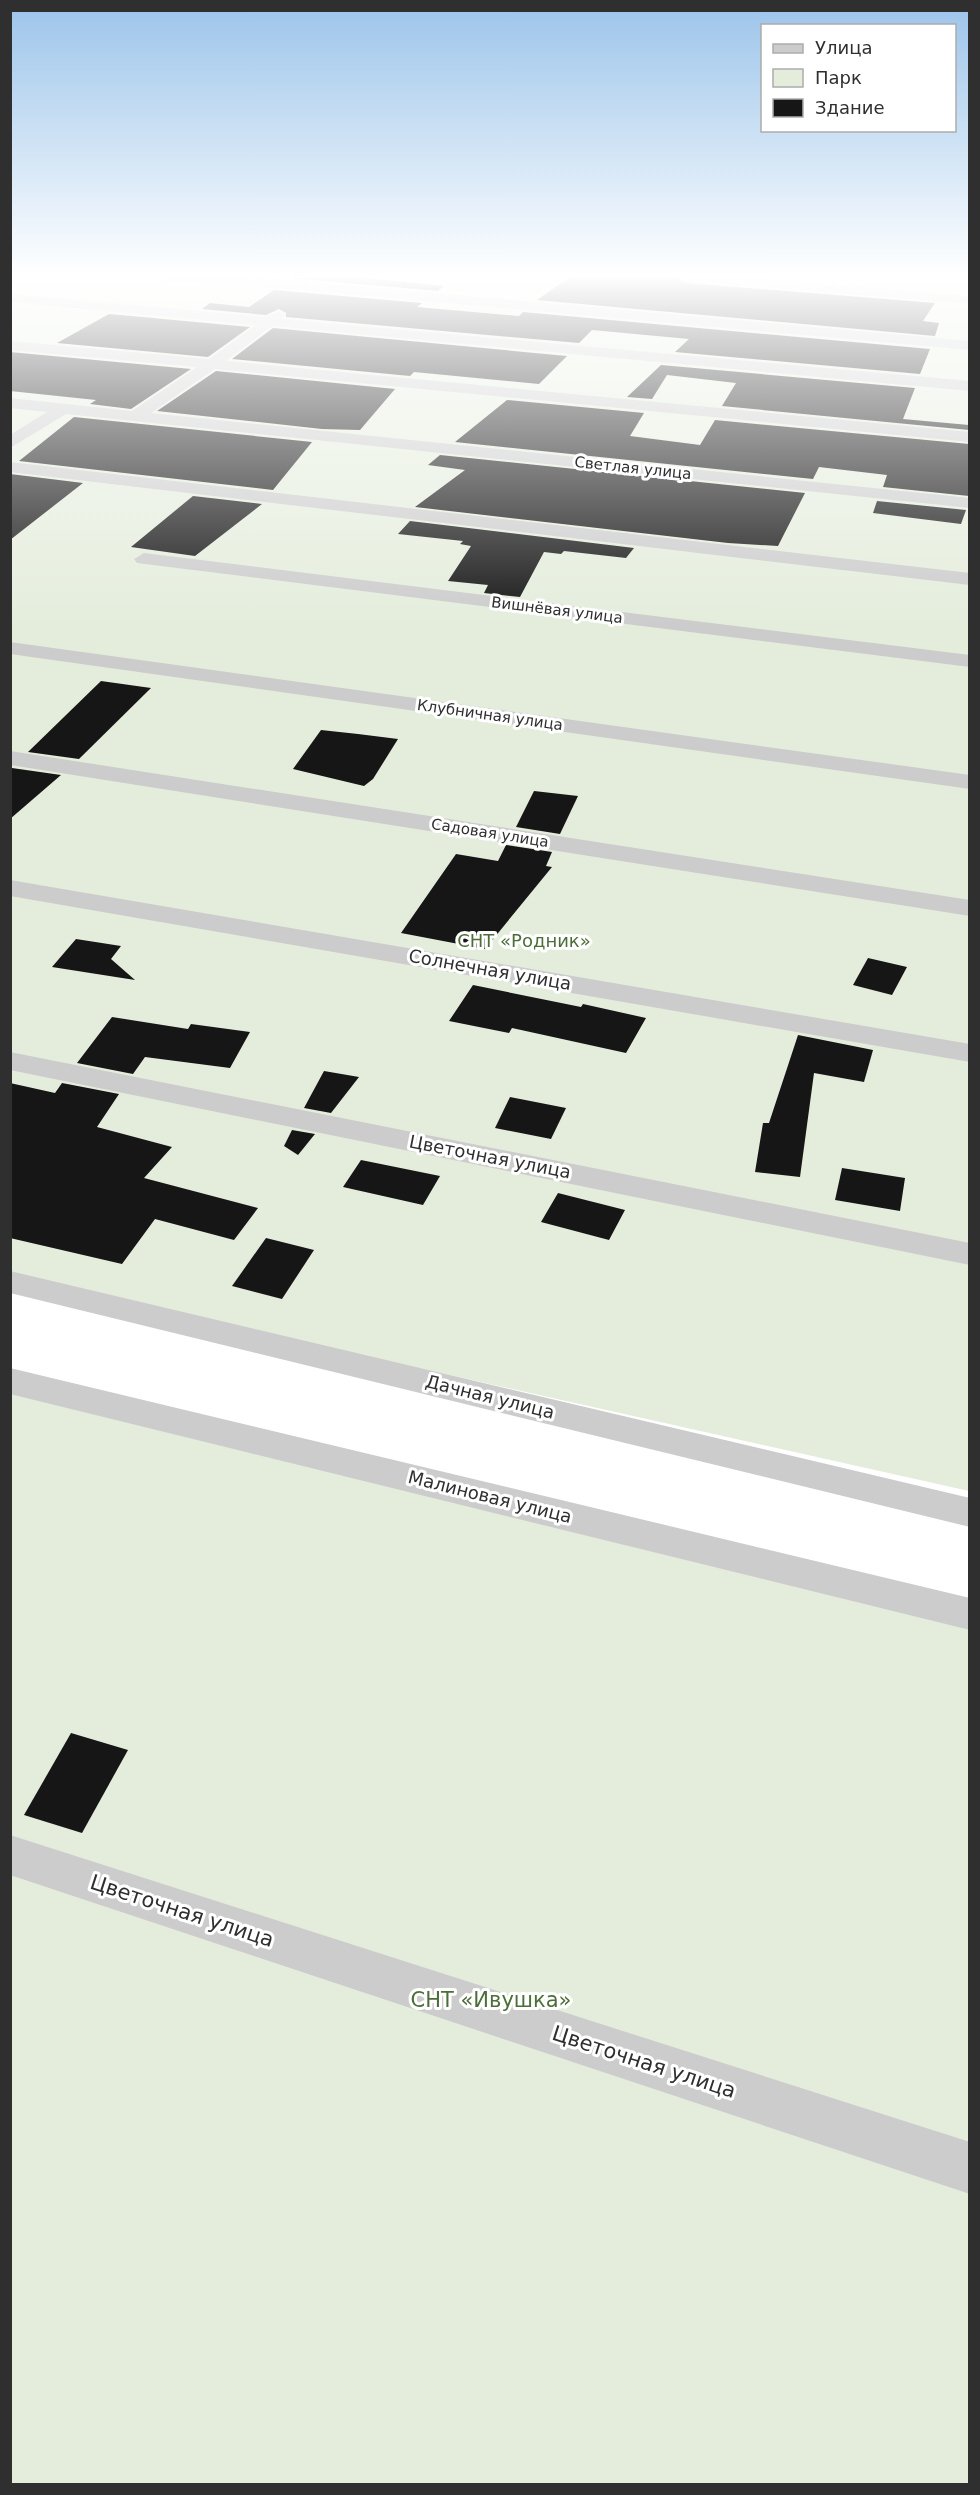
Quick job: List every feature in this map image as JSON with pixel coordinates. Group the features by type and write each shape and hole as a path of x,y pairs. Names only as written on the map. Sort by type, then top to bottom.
{"street":[{"path":"135,416 169,393"},
{"path":"510,393 969,437"},
{"name":"Светлая улица","path":"10,403 969,503"},
{"path":"10,442 64,408"},
{"path":"10,467 969,579"},
{"name":"Вишнёвая улица","path":"144,559 969,662"},
{"name":"Клубничная улица","path":"10,648 969,782"},
{"name":"Садовая улица","path":"10,758 969,908"},
{"name":"Солнечная улица","path":"10,888 969,1053"},
{"name":"Цветочная улица","path":"10,1061 969,1254"},
{"name":"Дачная улица","path":"10,1282 969,1513"},
{"name":"Малиновая улица","path":"10,1381 969,1614"},
{"name":"Цветочная улица","path":"10,1854 969,2168"}],"green space":[{"name":"СНТ «Родник»","path":"11,393 969,393 969,1491 11,1277"},
{"name":"СНТ «Ивушка»","path":"10,1372 969,1606 969,2484 11,2484"}],"building":[{"path":"33,393 154,393 131,409 90,404 96,400"},
{"path":"183,393 391,393 360,430 322,429 157,411"},
{"path":"631,393 655,393 652,399 627,397"},
{"path":"730,393 913,393 903,419 969,425 969,430 722,406"},
{"path":"507,400 644,413 630,436 700,445 715,420 969,444 969,496 883,487 887,475 819,467 813,479 455,442"},
{"path":"74,417 312,442 273,490 19,461"},
{"path":"440,455 805,493 778,546 728,543 415,507 465,470 428,465"},
{"path":"10,474 83,483 10,540"},
{"path":"193,496 262,504 195,556 131,547"},
{"path":"877,501 966,510 961,524 873,513"},
{"path":"410,521 634,548 626,558 564,551 561,554 544,552 520,597 484,593 488,585 448,581 471,546 460,544 463,541 398,534"},
{"path":"101,681 151,688 79,759 28,752"},
{"path":"321,730 398,739 373,779 364,786 293,769"},
{"path":"10,769 61,775 10,819"},
{"path":"534,791 578,796 560,834 516,827"},
{"path":"506,845 552,852 546,866 552,867 485,949 401,933 456,854 498,861"},
{"path":"76,939 121,946 111,959 135,980 52,967"},
{"path":"868,958 907,967 892,995 853,985"},
{"path":"473,985 581,1007 583,1004 646,1018 626,1053 512,1028 509,1033 449,1021"},
{"path":"112,1017 188,1029 191,1024 250,1032 230,1068 145,1057 133,1074 77,1063"},
{"path":"798,1035 873,1050 864,1082 814,1073 800,1177 755,1172 763,1123 769,1123"},
{"path":"324,1071 359,1077 331,1113 304,1108"},
{"path":"10,1083 55,1093 62,1083 119,1094 97,1127 172,1147 144,1178 258,1208 234,1240 155,1219 122,1264 10,1238"},
{"path":"510,1097 566,1108 551,1139 495,1128"},
{"path":"292,1130 315,1134 298,1155 284,1146"},
{"path":"361,1160 440,1176 423,1205 343,1187"},
{"path":"842,1168 905,1178 900,1211 835,1200"},
{"path":"558,1193 625,1210 609,1240 541,1222"},
{"path":"266,1238 314,1250 282,1299 232,1286"},
{"path":"71,1733 128,1750 82,1833 24,1815"}]}
